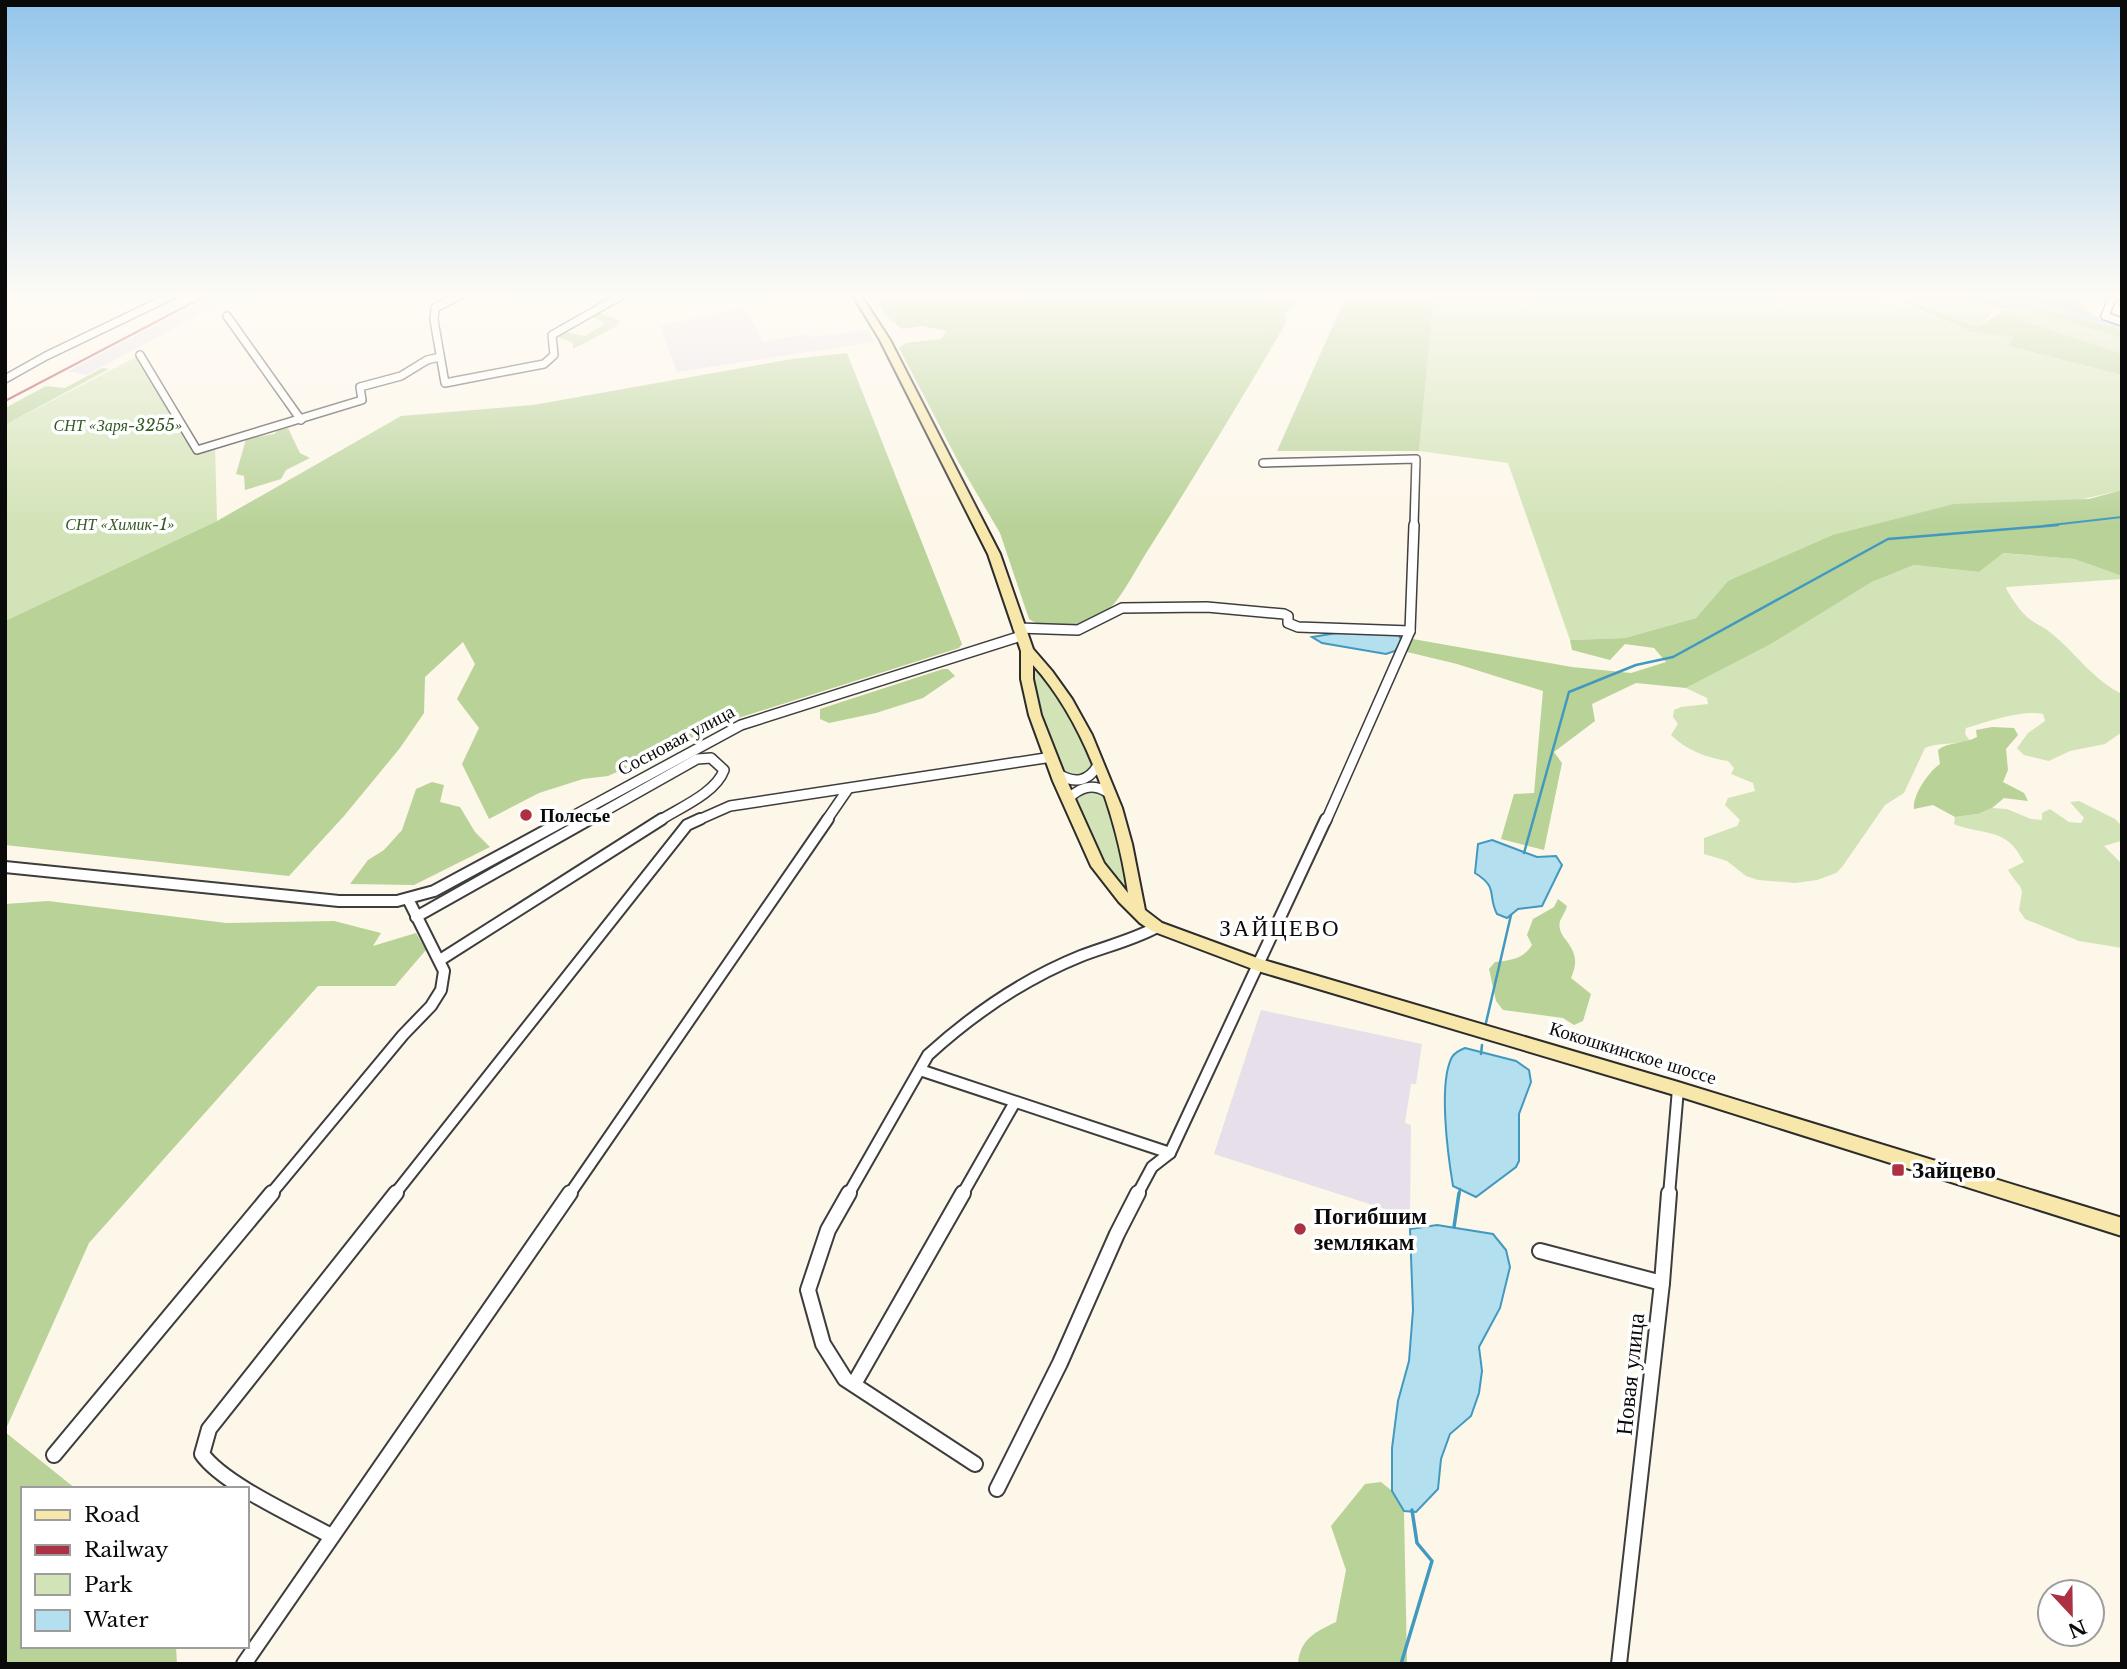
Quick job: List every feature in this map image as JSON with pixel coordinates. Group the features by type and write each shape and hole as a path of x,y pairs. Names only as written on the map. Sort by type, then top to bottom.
{"main road":[{"path":"902,372 987,537 1027,651 1049,674 1071,708 1098,765 1132,874 1138,910"},
{"name":"Кокошкинское шоссе","path":"1027,651 1030,694 1058,774 1098,866 1116,890 1145,919 1157,927 1258,965 1678,1089 2122,1227"}],"street":[{"path":"150,372 197,450 362,400 360,387 407,372"},
{"path":"267,372 301,420"},
{"path":"443,372 445,383 515,372"},
{"path":"998,1489 1060,1363 1117,1234 1152,1167 1170,1153 1387,687 1410,631 1416,459 1263,463"},
{"name":"Сосновая улица","path":"5,867 189,888 351,901 406,899 434,891 741,725 1019,632 1073,630 1116,609 1179,607 1284,614 1288,616 1288,623 1298,627 1410,631"},
{"path":"245,1487 209,1464 202,1454 209,1429 687,825 730,806 1052,757"},
{"path":"416,917 697,759 711,758 724,770 721,779 712,787 440,960"},
{"path":"1058,774 1068,780 1079,781 1091,776 1098,765"},
{"path":"1068,799 1085,786 1099,786 1107,792"},
{"path":"244,1664 848,789"},
{"path":"54,1455 403,1035 438,998 444,984 440,960 406,899"},
{"path":"975,1464 845,1378 823,1344 808,1290 828,1230 928,1055 944,1040 1003,995 1041,973 1157,927"},
{"path":"920,1070 1170,1153"},
{"name":"Новая улица","path":"1619,1664 1662,1283 1678,1089"},
{"path":"854,1384 1014,1102"},
{"path":"1540,1251 1662,1283"},
{"path":"248,1489 331,1535"}],"shaded area":[{"path":"72,372 92,372 86,375"},
{"path":"1261,1010 1422,1044 1416,1084 1411,1084 1405,1123 1411,1125 1410,1217 1214,1154"}],"green space":[{"path":"95,372 104,372 5,425 5,408 46,386 65,388"},
{"path":"107,372 150,372 196,450 215,445 217,521 5,621 5,425"},
{"path":"719,372 854,372 962,644 959,648 735,719 608,776 583,779 539,793 489,819 462,764 479,728 457,699 475,664 463,642 425,677 424,713 400,748 344,816 289,876 5,845 5,621 217,521 401,416 533,405"},
{"path":"911,372 1257,372 1119,597 1101,615 1081,624 1059,628 1038,624 1029,619 1000,533 959,463"},
{"path":"1312,372 1427,372 1419,451 1277,451"},
{"path":"1427,372 2110,372 2122,375 2122,490 1728,581 1696,618 1625,638 1570,640 1508,463 1419,451"},
{"path":"288,428 300,453 310,458 286,470 281,479 245,490 244,476 236,474 246,439 274,434"},
{"path":"2122,490 2122,576 2074,559 2003,553 1979,572 1914,565 1872,582 1771,644 1686,688 1636,683 1592,704 1595,721 1554,752 1562,763 1544,850 1501,839 1514,794 1534,793 1543,691 1457,664 1403,651 1407,638 1572,667 1631,673 1666,662 1654,648 1625,644 1610,660 1572,650 1570,640 1625,638 1696,618 1728,581 1833,535 1954,504 2089,499"},
{"path":"2002,553 2074,559 2122,576 2122,579 2006,587 2027,617 2051,633 2093,674 2122,694 2122,732 2105,744 2070,751 2049,761 2024,755 2017,748 2028,733 2045,721 2043,714 2015,715 1966,728 1965,734 1970,741 1925,748 1904,793 1885,805 1836,873 1817,880 1795,883 1758,880 1746,876 1727,861 1704,854 1704,838 1737,826 1740,820 1725,805 1728,798 1755,791 1753,783 1731,774 1734,768 1728,761 1697,752 1671,735 1678,724 1673,717 1674,710 1708,704 1707,698 1686,688 1771,644 1872,582 1914,565 1979,572"},
{"path":"1028,654 1053,682 1096,765 1086,777 1062,775 1038,716"},
{"path":"948,669 955,676 923,698 876,713 829,723 820,719 820,709"},
{"path":"1992,727 2014,728 2018,735 2006,749 2008,770 2003,782 2024,793 2028,801 2004,798 1992,808 1978,814 1955,817 1933,805 1914,809 1922,784 1940,764 1938,750 1977,737 1976,730"},
{"path":"432,782 444,785 440,802 460,807 475,832 490,847 414,885 350,884 368,860 384,850 402,830 416,789"},
{"path":"1078,791 1104,791 1114,820 1134,904 1107,875 1073,805 1074,794"},
{"path":"2079,801 2115,819 2122,826 2121,841 2104,846 2120,862 2122,948 2079,941 2025,919 2019,910 2021,888 2008,870 2024,862 2016,850 2006,839 1999,836 1954,824 1955,817 1978,814 1992,808 2007,809 2031,819 2042,820 2042,813 2050,809 2069,822 2081,823 2084,818 2070,802"},
{"path":"1558,899 1567,906 1560,921 1560,928 1575,958 1571,978 1591,994 1583,1021 1574,1025 1563,1018 1503,1010 1496,1001 1489,969 1495,962 1516,958 1528,950 1532,945 1527,935 1533,919 1554,907"},
{"path":"48,901 226,923 334,921 381,933 373,946 416,933 426,950 395,986 318,986 89,1243 5,1431 5,904"},
{"path":"5,1432 74,1487 21,1487 21,1648 176,1648 177,1664 5,1664"},
{"path":"1381,1482 1392,1491 1404,1511 1407,1664 1298,1664 1305,1642 1321,1629 1336,1622 1346,1570 1331,1526 1365,1484"}],"water":[{"path":"1343,632 1398,634 1402,641 1395,651 1386,654 1322,643 1312,637"},
{"path":"1492,840 1537,857 1556,856 1562,865 1542,906 1518,909 1507,918 1497,914 1490,887 1475,873 1478,844"},
{"path":"1465,1048 1516,1061 1529,1070 1531,1082 1519,1114 1519,1161 1516,1167 1476,1197 1453,1186 1445,1120 1448,1069 1453,1055"},
{"path":"1437,1225 1493,1234 1506,1250 1510,1267 1500,1308 1479,1347 1482,1371 1479,1393 1471,1416 1450,1434 1441,1459 1438,1489 1416,1512 1404,1511 1392,1491 1392,1448 1398,1401 1409,1361 1413,1310 1410,1229"}],"waterway":[{"path":"2043,526 2122,517"},
{"path":"1524,853 1569,692 1636,665 1673,657 1888,539 2058,525"},
{"path":"1485,1027 1511,915"},
{"path":"1481,1054 1482,1045"},
{"path":"1459,1195 1460,1189"},
{"path":"1454,1227 1459,1193"},
{"path":"1401,1664 1432,1561 1417,1543 1412,1510"}],"railway":[{"path":"5,401 61,372"}],"place":[{"name":"Полесье","path":"526,815"},
{"name":"Зайцево","path":"1898,1170"},
{"name":"Погибшим землякам","path":"1300,1229"}],"district":[{"name":"ЗАЙЦЕВО","path":"1280,928"}],"park label":[{"name":"СНТ «Заря-3255»","path":"118,425"},
{"name":"СНТ «Химик-1»","path":"120,524"}]}
